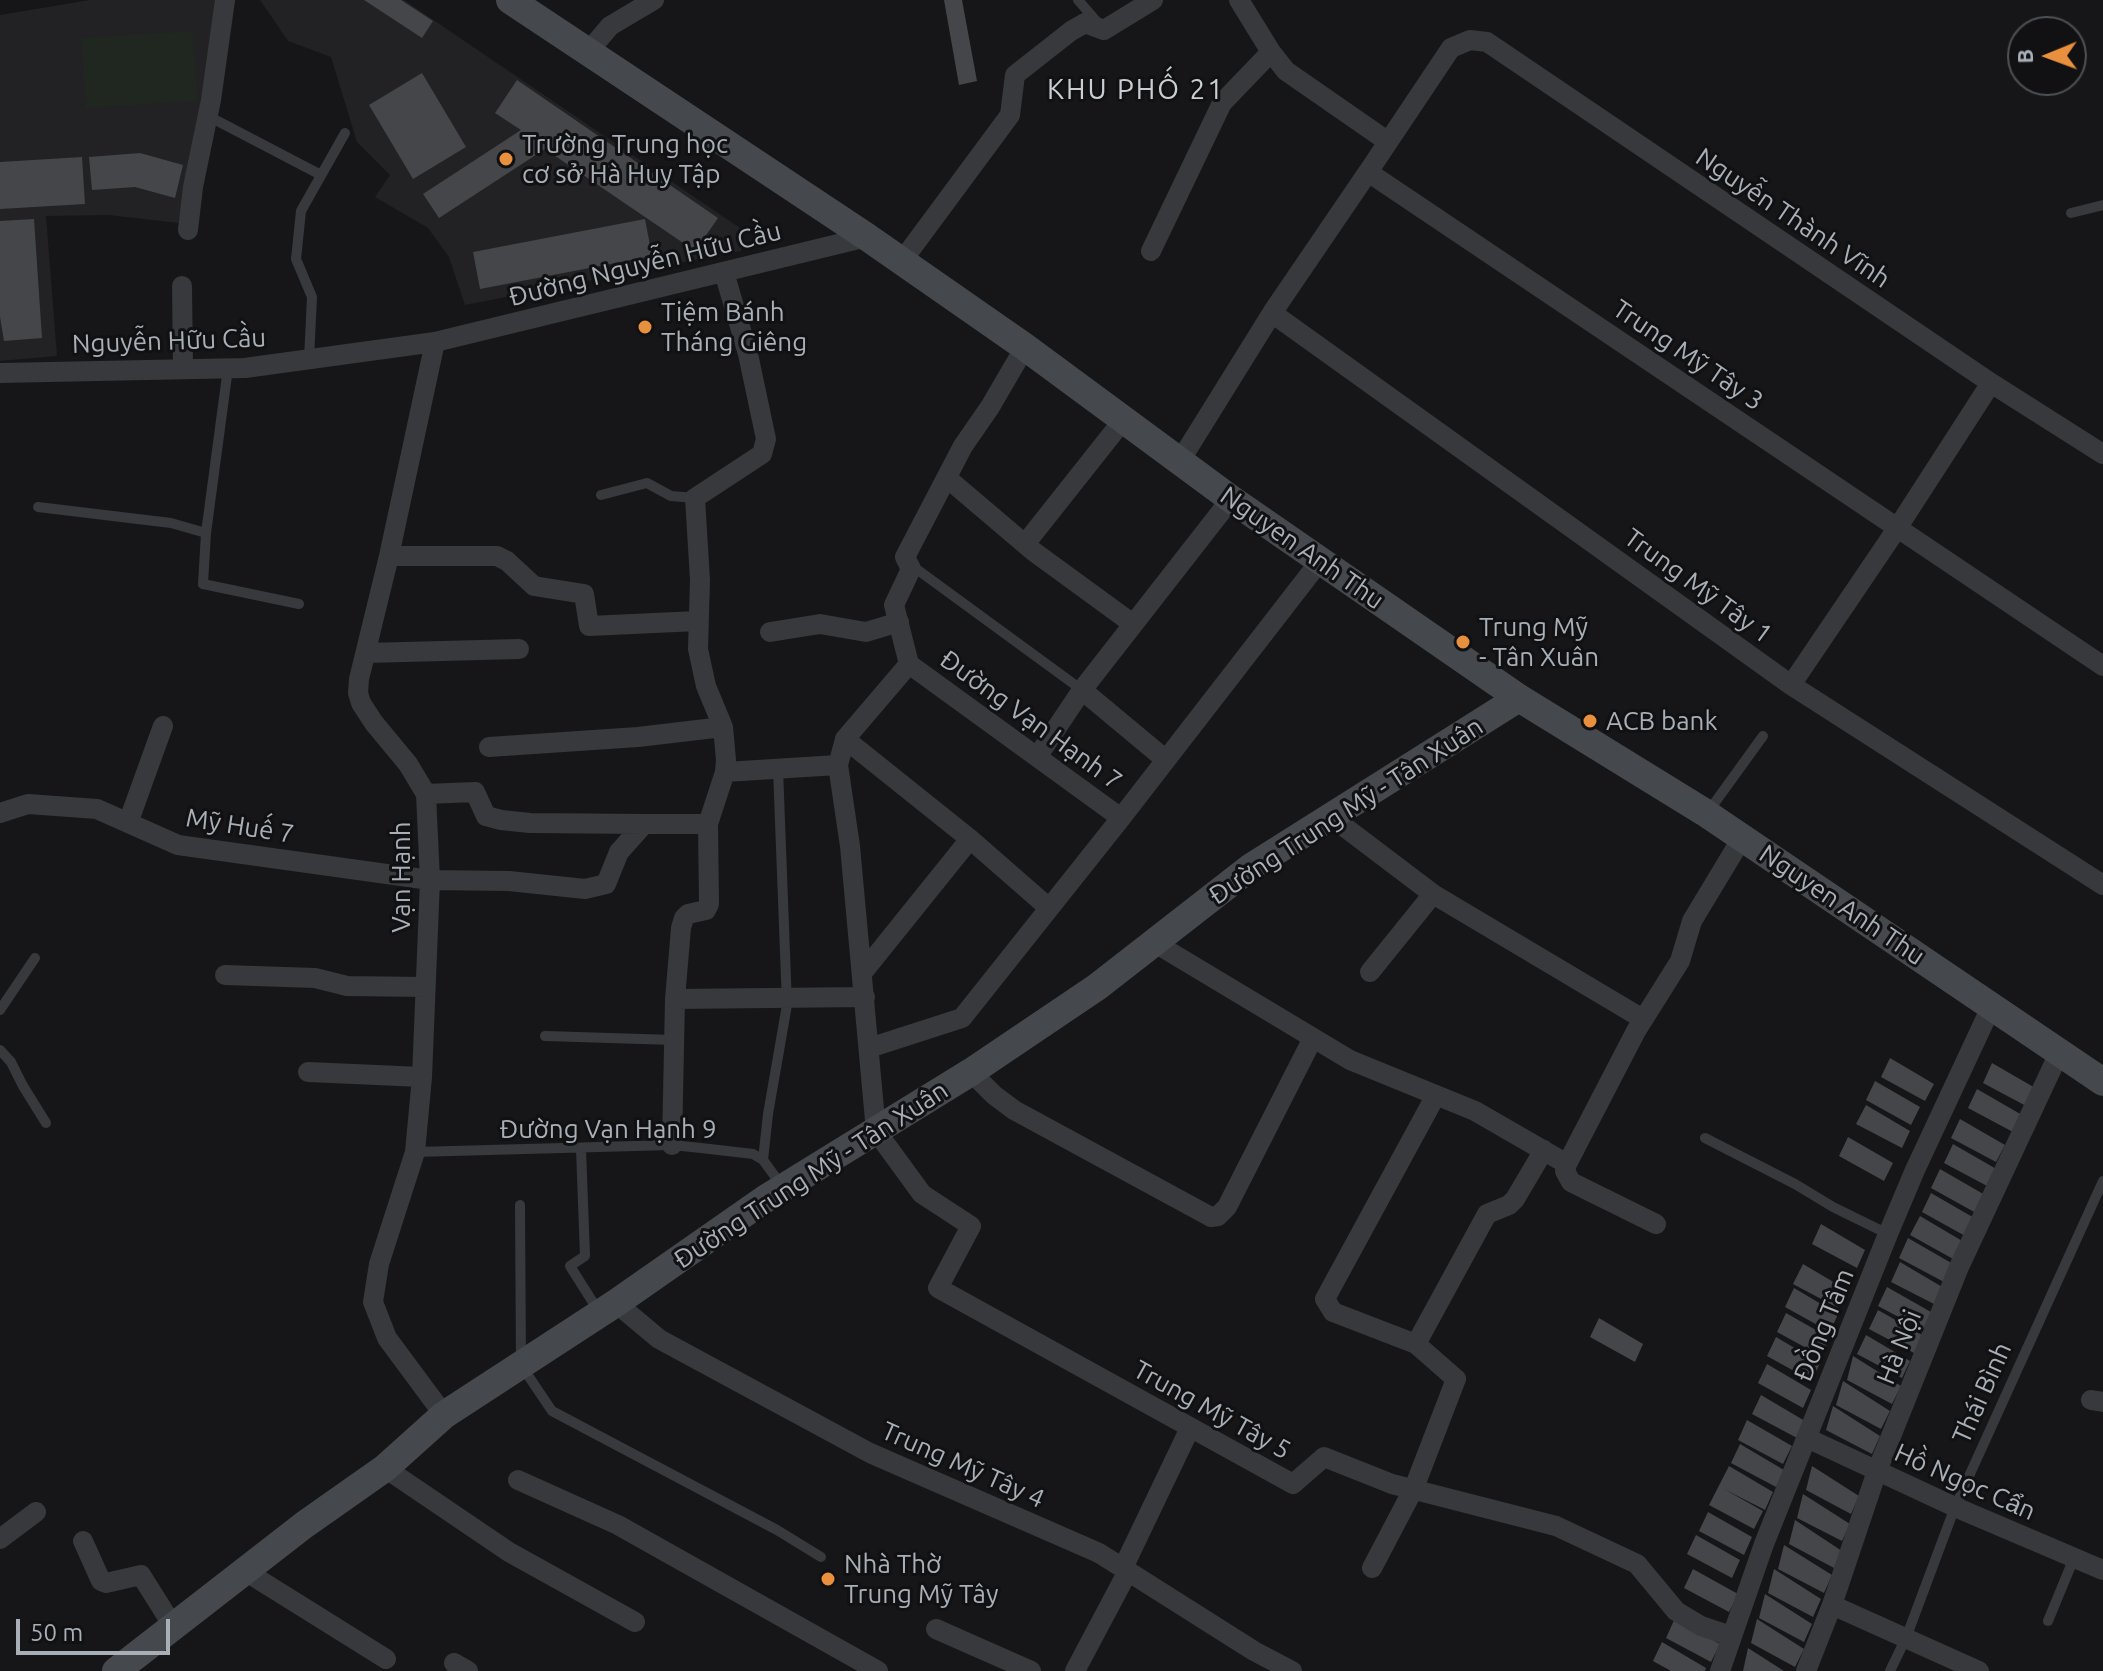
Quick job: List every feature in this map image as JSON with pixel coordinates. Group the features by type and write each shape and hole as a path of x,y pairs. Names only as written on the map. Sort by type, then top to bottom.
{"main road":[{"name":"Nguyen Anh Thu","path":"510,0 902,261 1025,347 1231,499 1519,698 1706,814 2103,1082"},
{"name":"Đường Trung Mỹ - Tân Xuân","path":"116,1671 385,1468 444,1415 784,1188 971,1072 1097,987 1251,867 1519,698"}],"street":[{"path":"188,230 225,0"},
{"path":"588,52 610,26 654,0"},
{"path":"902,261 1010,115 1015,75 1085,23 1104,30 1153,0"},
{"path":"1180,461 1272,313 1387,141 1286,71 1239,0"},
{"name":"Nguyễn Thành Vĩnh","path":"1387,141 1451,48 1470,40 1487,42 1991,383 2102,453"},
{"path":"1151,251 1222,103 1271,52"},
{"name":"Trung Mỹ Tây 3","path":"1368,172 2103,666"},
{"name":"Đường Nguyễn Hữu Cầu","path":"435,342 867,237"},
{"path":"672,1145 675,999 684,918 706,910 709,904 708,824 725,772 723,727 706,686 696,638 700,580 695,498 762,454 766,439 748,354 724,272"},
{"path":"182,286 183,368"},
{"name":"Trung Mỹ Tây 1","path":"1272,313 1791,685 2103,885"},
{"name":"Nguyễn Hữu Cầu","path":"0,373 228,368 435,342"},
{"name":"Vạn Hạnh","path":"435,342 359,679 361,703 426,794 430,880 422,1077 415,1152 379,1264 373,1302 387,1338 444,1415"},
{"path":"876,1131 850,846 838,765 845,739 909,664 894,605 911,565 905,557 963,446 1025,347"},
{"path":"1791,685 1991,383"},
{"path":"1025,544 1124,419"},
{"path":"947,478 1025,544 1133,624"},
{"path":"1037,757 1082,690 1231,499"},
{"path":"389,556 497,556 507,561 534,586 584,594 589,626 698,621"},
{"path":"869,1048 962,1018 1320,561"},
{"path":"770,632 820,624 866,632 899,622"},
{"path":"366,653 519,649"},
{"name":"Đường Vạn Hạnh 7","path":"909,664 1121,818"},
{"path":"1082,690 1166,760"},
{"path":"128,823 163,726"},
{"path":"489,747 638,737 723,727"},
{"path":"845,739 970,839 1049,908"},
{"path":"725,772 838,765"},
{"path":"426,794 475,792 486,816 501,820 530,823 708,824"},
{"name":"Mỹ Huế 7","path":"0,813 28,804 97,809 178,845 430,880 509,881 585,889 606,884 619,852 644,824"},
{"path":"1330,816 1433,894 1643,1019"},
{"path":"1656,1224 1571,1182 1565,1171 1643,1019 1680,961 1688,927 1742,838"},
{"path":"863,972 970,839"},
{"path":"1370,972 1433,894"},
{"path":"1155,943 1350,1060 1475,1111 1567,1164"},
{"path":"225,975 315,978 347,986 425,987"},
{"path":"675,999 865,997"},
{"name":"Đồng Tâm","path":"1720,1671 1807,1438 1888,1234 1992,1005"},
{"path":"971,1072 1014,1110 1211,1217 1218,1216 1227,1207 1313,1038"},
{"name":"Hà Nội","path":"1806,1671 1832,1605 1877,1471 1959,1267 2060,1051"},
{"path":"308,1072 422,1077"},
{"path":"1372,1568 1414,1488 1456,1379 1416,1344 1333,1312 1325,1299 1436,1095"},
{"name":"Trung Mỹ Tây 5","path":"876,1131 922,1194 971,1226 938,1288 1293,1484 1324,1457 1392,1484 1556,1526 1637,1564 1676,1611 1701,1626 1731,1636"},
{"path":"1416,1344 1487,1214 1509,1205 1515,1199 1544,1150"},
{"name":"Trung Mỹ Tây 4","path":"608,1308 659,1339 870,1453 1099,1553 1254,1651 1292,1671"},
{"path":"1075,1671 1190,1428"},
{"name":"Hồ Ngọc Cẩn","path":"1807,1438 1955,1507 2103,1570"},
{"path":"385,1468 509,1552 635,1622"},
{"path":"518,1480 618,1525 878,1671"},
{"path":"0,1539 36,1512"},
{"path":"83,1541 101,1581 106,1583 141,1575 173,1626"},
{"path":"245,1571 386,1659"},
{"path":"1832,1605 1979,1671"},
{"path":"936,1629 1031,1671"}],"lane":[{"path":"1078,0 1104,30"},
{"path":"208,116 321,175"},
{"path":"309,359 312,297 296,259 301,211 345,133"},
{"path":"2071,213 2103,205"},
{"path":"228,368 206,533 203,584 299,604"},
{"path":"601,495 647,483 671,496 695,498"},
{"path":"38,507 171,523 206,533"},
{"path":"911,565 1082,690"},
{"path":"1706,814 1763,736"},
{"path":"778,769 787,999 763,1160 784,1188"},
{"path":"0,1010 35,958"},
{"path":"545,1036 674,1040"},
{"path":"0,1050 11,1062 46,1123"},
{"path":"1705,1138 1888,1234"},
{"name":"Đường Vạn Hạnh 9","path":"415,1152 672,1145 753,1154 763,1160"},
{"path":"581,1149 585,1256 570,1266 608,1308"},
{"name":"Thái Bình","path":"1890,1671 1906,1638 1955,1507 2103,1181"},
{"path":"520,1205 521,1365 552,1411 777,1530 821,1557"},
{"path":"2048,1621 2074,1558"}],"shaded area":[{"path":"90,0 217,0 218,14 179,223 108,215 46,216 57,356 0,361 0,15"},
{"name":"Trường Trung học cơ sở Hà Huy Tập","path":"260,0 404,0 743,230 741,251 465,305 449,257 428,228 375,197 390,175 357,142 331,57 288,41"},
{"path":"193,31 197,101 86,108 82,38"}],"building":[{"path":"364,0 401,0 433,21 422,38"},
{"path":"944,0 962,0 977,81 959,85"},
{"path":"422,73 466,147 413,179 369,105"},
{"name":"Trường Trung học cơ sở Hà Huy Tập","path":"517,80 718,218 695,251 545,149 439,218 423,194 521,130 495,113"},
{"path":"140,153 183,165 175,198 135,187 92,190 89,157"},
{"path":"82,157 85,204 0,209 0,162"},
{"path":"34,219 42,338 4,341 0,317 0,221"},
{"name":"Trường Trung học cơ sở Hà Huy Tập","path":"645,219 652,256 480,289 473,252"},
{"path":"1890,1058 1934,1084 1925,1101 1881,1077"},
{"path":"1992,1063 2037,1089 2028,1107 1983,1083"},
{"path":"1875,1081 1920,1107 1911,1125 1866,1100"},
{"path":"1977,1089 2022,1115 2013,1132 1968,1108"},
{"path":"1866,1105 1910,1131 1902,1148 1856,1124"},
{"path":"1960,1119 2005,1145 1996,1162 1951,1138"},
{"path":"1848,1137 1893,1163 1884,1181 1839,1156"},
{"path":"1953,1144 1998,1170 1989,1187 1944,1163"},
{"path":"1940,1169 1985,1195 1976,1213 1931,1188"},
{"path":"1931,1193 1976,1219 1967,1237 1922,1212"},
{"path":"1920,1216 1964,1242 1955,1260 1910,1235"},
{"path":"1821,1224 1865,1250 1857,1268 1812,1244"},
{"path":"1908,1238 1953,1264 1944,1282 1899,1258"},
{"path":"1900,1262 1944,1288 1936,1305 1891,1282"},
{"path":"1803,1264 1847,1290 1838,1308 1793,1284"},
{"path":"1887,1287 1931,1312 1923,1330 1878,1306"},
{"path":"1794,1288 1838,1314 1830,1332 1785,1307"},
{"path":"1878,1310 1922,1335 1914,1353 1869,1329"},
{"path":"1786,1313 1830,1338 1821,1356 1777,1332"},
{"path":"1599,1318 1643,1344 1635,1362 1590,1337"},
{"path":"1866,1335 1910,1361 1902,1378 1857,1354"},
{"path":"1776,1337 1820,1363 1812,1381 1767,1356"},
{"path":"1853,1356 1901,1386 1892,1404 1847,1380"},
{"path":"1767,1364 1811,1390 1803,1408 1758,1383"},
{"path":"1843,1381 1890,1411 1881,1429 1836,1405"},
{"path":"1761,1395 1805,1421 1797,1438 1752,1414"},
{"path":"1833,1406 1880,1436 1872,1454 1826,1430"},
{"path":"1747,1420 1792,1446 1783,1464 1738,1440"},
{"path":"1740,1444 1784,1470 1776,1487 1731,1463"},
{"path":"1729,1466 1773,1492 1765,1510 1724,1489 1763,1511 1754,1529 1709,1505"},
{"path":"1812,1466 1859,1496 1851,1514 1806,1490"},
{"path":"1803,1494 1850,1524 1842,1541 1797,1518"},
{"path":"1708,1512 1752,1537 1744,1555 1699,1531"},
{"path":"1795,1520 1842,1551 1834,1568 1789,1544"},
{"path":"1696,1535 1740,1560 1732,1578 1687,1554"},
{"path":"1784,1545 1832,1575 1824,1593 1778,1569"},
{"path":"1693,1569 1738,1594 1729,1612 1684,1588"},
{"path":"1774,1569 1821,1599 1813,1617 1768,1593"},
{"path":"1765,1594 1812,1624 1804,1642 1759,1618"},
{"path":"1675,1618 1720,1644 1711,1662 1666,1638"},
{"path":"1757,1619 1804,1649 1795,1667 1751,1643"},
{"path":"1662,1642 1706,1668 1705,1671 1671,1671 1653,1661"},
{"path":"1748,1648 1784,1671 1743,1671"}],"place":[{"name":"Trường Trung học cơ sở Hà Huy Tập","path":"506,159"},
{"name":"Tiệm Bánh Tháng Giêng","path":"645,327"},
{"name":"Trung Mỹ - Tân Xuân","path":"1463,642"},
{"name":"ACB bank","path":"1590,721"},
{"name":"Nhà Thờ Trung Mỹ Tây","path":"828,1579"}],"district":[{"name":"KHU PHỐ 21","path":"1136,90"}]}
